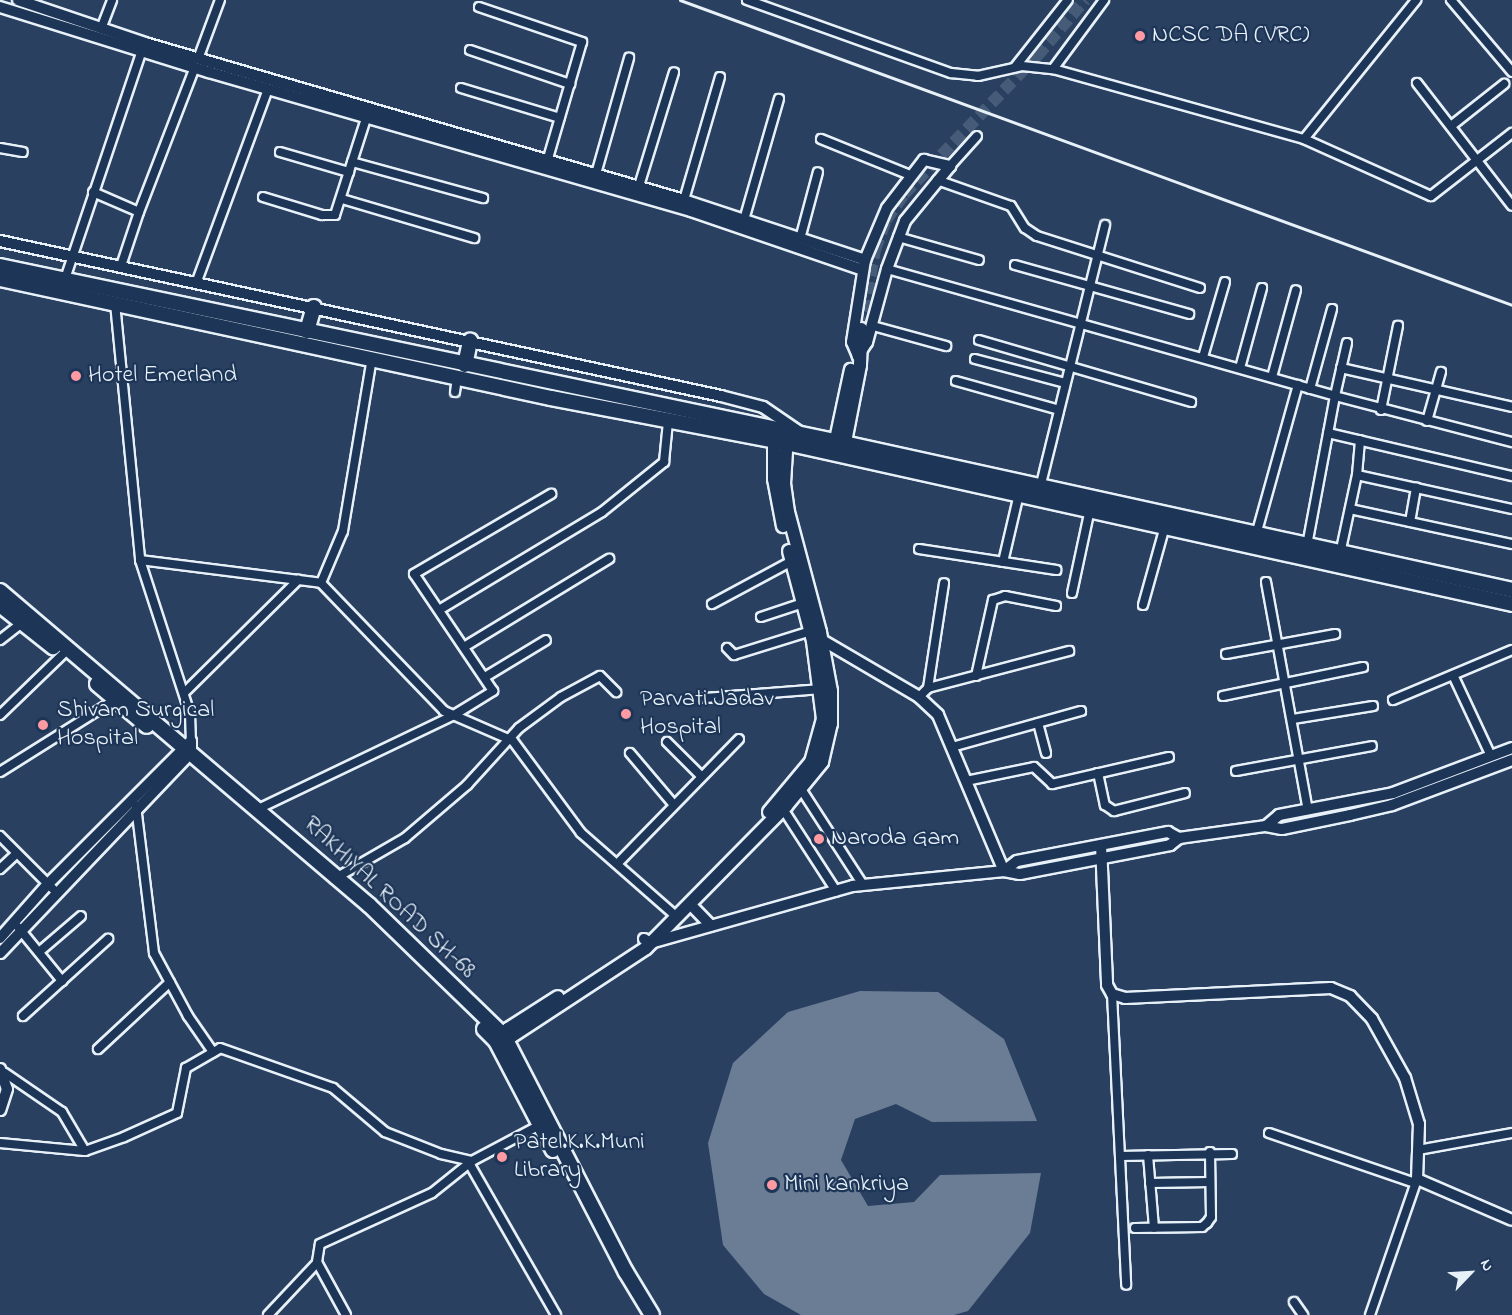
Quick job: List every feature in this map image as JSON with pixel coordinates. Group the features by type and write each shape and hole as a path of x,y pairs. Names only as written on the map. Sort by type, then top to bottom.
{"main road":[{"path":"0,266 308,331 668,422 780,436 802,434 839,448 1019,494 1165,526 1512,592"},
{"path":"0,279 372,357 461,371 1040,488 1512,592"},
{"path":"308,331 314,307"},
{"path":"839,448 852,362 858,356 867,327"},
{"path":"461,371 470,341"},
{"path":"674,914 690,904 801,789 822,762 831,724 831,691 803,603 774,479 780,436"},
{"path":"500,1038 508,1029 647,941 767,815 811,762 822,731 822,689 815,637 788,512 780,436"},
{"name":"RAKHIYAL ROAD SH-68","path":"0,591 258,809 334,879"},
{"path":"0,605 63,654 115,700 186,749 334,879 500,1038 644,1315"},
{"path":"544,1123 652,1315"}],"street":[{"path":"18,0 101,29 143,48"},
{"path":"101,29 112,0"},
{"path":"121,266 139,212 220,0"},
{"path":"747,0 951,73 978,76 1015,67 1053,69 1304,139 1431,196 1512,133"},
{"path":"1015,67 1068,0"},
{"path":"1053,69 1104,0"},
{"path":"1304,139 1416,0"},
{"path":"1451,0 1512,72"},
{"path":"0,7 546,164 864,265"},
{"path":"479,7 582,42 546,164"},
{"path":"65,279 143,48"},
{"path":"471,50 570,84"},
{"path":"596,174 629,58"},
{"path":"196,63 268,88 368,113"},
{"path":"639,186 674,72"},
{"path":"684,200 720,77"},
{"path":"1417,83 1512,206"},
{"path":"1450,126 1504,84"},
{"path":"197,281 268,88"},
{"path":"461,88 560,118"},
{"path":"744,220 779,99"},
{"path":"263,197 322,215 335,214 342,199 368,113"},
{"path":"946,346 867,327 898,237 913,207 978,136"},
{"path":"821,139 910,175"},
{"path":"0,148 23,152"},
{"path":"280,152 350,172"},
{"path":"858,356 852,342 864,265 887,208 910,175 928,159 950,166"},
{"path":"352,162 483,198"},
{"path":"546,164 596,174 684,200 800,239 864,265"},
{"path":"800,239 818,172"},
{"path":"937,180 1011,206 1031,234 1200,288"},
{"path":"93,192 139,212"},
{"path":"342,199 474,238"},
{"path":"1040,488 1079,322 1105,225"},
{"path":"898,237 979,260"},
{"path":"0,241 197,281 763,407 802,434"},
{"path":"1015,264 1189,314"},
{"path":"887,268 1381,410 1512,442"},
{"path":"1203,357 1225,282"},
{"path":"1240,368 1262,288"},
{"path":"1272,377 1296,290"},
{"path":"52,888 137,809 186,749 190,714 140,560 115,303"},
{"path":"1310,388 1332,309"},
{"path":"1381,410 1389,380 1398,326"},
{"path":"979,340 1191,402"},
{"path":"1307,546 1347,343"},
{"path":"321,583 343,531 372,357"},
{"path":"975,359 1065,383"},
{"path":"1341,368 1512,407"},
{"path":"455,392 461,371"},
{"path":"1427,421 1441,372"},
{"path":"956,381 1059,410"},
{"path":"1256,535 1298,385"},
{"path":"439,610 602,512 664,462 668,422"},
{"path":"1328,433 1512,476"},
{"path":"1340,554 1357,475 1360,440"},
{"path":"1357,475 1512,509"},
{"path":"1410,522 1416,488"},
{"path":"258,809 454,715 493,691 414,574 551,494"},
{"path":"1003,562 1019,494"},
{"path":"1072,593 1089,509"},
{"path":"1350,509 1512,544"},
{"path":"1143,605 1165,526"},
{"path":"919,549 1056,570"},
{"path":"464,647 609,559"},
{"path":"140,560 321,583 444,711 510,740 581,833 674,914"},
{"path":"712,604 792,561"},
{"path":"183,693 298,580"},
{"path":"1266,582 1287,683 1308,810"},
{"path":"928,688 944,583"},
{"path":"976,675 993,600 1005,596 1056,606"},
{"path":"761,617 803,603"},
{"path":"0,640 22,623"},
{"path":"1226,654 1335,634"},
{"path":"727,648 734,655 815,637 919,697 938,715 1004,871"},
{"path":"484,677 546,640"},
{"path":"919,697 928,688 1069,651"},
{"path":"1393,700 1511,652"},
{"path":"0,715 63,654"},
{"path":"1223,696 1363,667"},
{"path":"1453,675 1491,756"},
{"path":"334,879 405,838 467,785 510,740 546,708 596,677 604,677 616,692"},
{"path":"705,698 822,689"},
{"path":"0,772 115,700"},
{"path":"1293,719 1373,706"},
{"path":"952,747 1081,711"},
{"path":"1038,723 1046,753"},
{"path":"618,863 738,738"},
{"path":"667,742 701,776"},
{"path":"1236,771 1372,746"},
{"path":"1266,826 1280,815 1393,793 1512,748"},
{"path":"0,953 17,926 134,797 186,749"},
{"path":"630,753 674,805"},
{"path":"966,781 1029,767 1052,784 1169,757"},
{"path":"647,941 863,885 1004,871 1020,874 1170,845 1179,838 1266,826 1282,829 1392,805 1512,760"},
{"path":"1098,773 1105,805 1110,810 1185,794"},
{"path":"801,789 863,885"},
{"path":"134,797 154,952 213,1052"},
{"path":"783,809 836,891"},
{"path":"1004,871 1017,861 1168,832 1179,838"},
{"path":"0,836 52,888"},
{"path":"1101,845 1107,985 1112,994 1126,1285"},
{"path":"0,869 16,854"},
{"path":"690,904 711,926"},
{"path":"39,952 81,916"},
{"path":"0,938 17,926"},
{"path":"17,926 62,981"},
{"path":"23,1016 108,939"},
{"path":"98,1049 170,982"},
{"path":"1112,994 1125,998 1331,988 1350,996 1372,1019 1405,1078 1419,1124 1416,1181 1370,1315"},
{"path":"0,1143 86,1151 177,1113 186,1068 220,1048 333,1088 385,1131 441,1155 470,1162 556,1315"},
{"path":"2,1071 62,1112 86,1151"},
{"path":"0,1110 7,1089 2,1071"},
{"path":"268,1315 317,1263 320,1244 432,1193 470,1162 544,1123"},
{"path":"1269,1133 1416,1181 1512,1220"},
{"path":"1418,1150 1512,1133"},
{"path":"1120,1156 1210,1152 1232,1154"},
{"path":"1136,1228 1205,1226 1211,1217 1210,1152"},
{"path":"1148,1155 1154,1228"},
{"path":"1150,1183 1210,1182"},
{"path":"317,1263 346,1315"},
{"path":"1294,1302 1303,1315"}],"water":[{"path":"860,991 938,992 1004,1039 1037,1121 932,1122 896,1104 855,1119 841,1160 868,1206 914,1202 940,1175 1041,1173 1030,1233 968,1311 954,1315 801,1315 764,1294 723,1245 708,1143 733,1063 788,1012"}],"tunnel":[{"path":"861,329 875,250 886,220 904,194 1037,56 1085,0"}],"railway":[{"path":"680,0 1512,305"}],"place":[{"name":"NCSC DA (VRC)","path":"1140,36"},
{"name":"Hotel Emerland","path":"76,376"},
{"name":"Parvati Jadav Hospital","path":"626,714"},
{"name":"Shivam Surgical Hospital","path":"43,725"},
{"name":"Naroda Gam","path":"819,839"},
{"name":"Patel.K.K.Muni Library","path":"502,1157"},
{"name":"Mini kankriya","path":"772,1185"}]}
